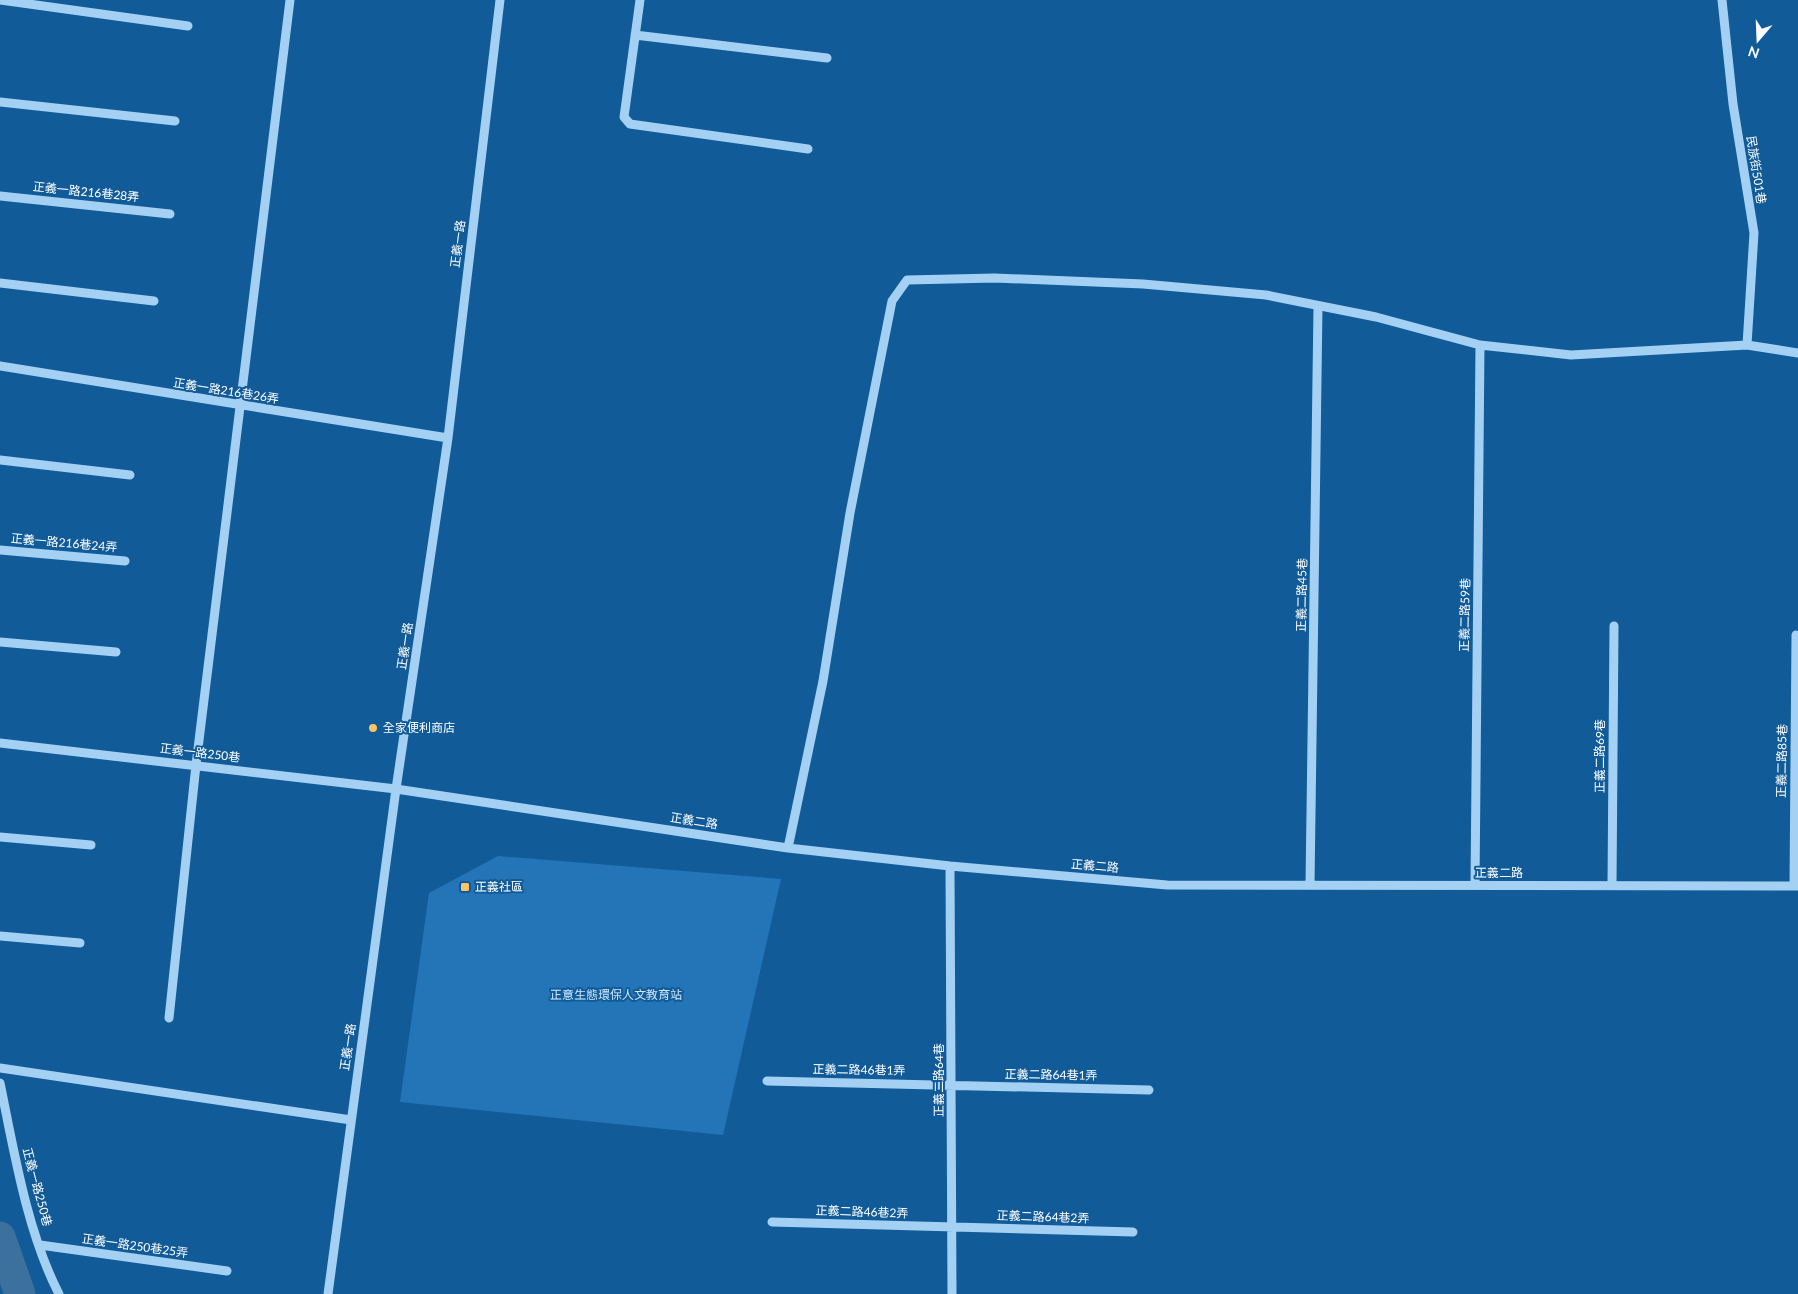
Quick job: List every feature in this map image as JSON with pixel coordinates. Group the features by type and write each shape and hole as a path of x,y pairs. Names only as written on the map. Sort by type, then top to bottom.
{"street":[{"path":"0,0 188,26"},
{"path":"169,1018 196,765 290,0"},
{"name":"正義一路","path":"328,1294 396,789 448,438 500,0"},
{"path":"640,0 624,118 630,124 808,149"},
{"name":"民族街501巷","path":"1722,0 1733,104 1754,233 1747,345"},
{"path":"635,35 827,58"},
{"path":"0,102 175,121"},
{"name":"正義一路216巷28弄","path":"0,196 170,214"},
{"path":"788,848 823,681 850,513 892,301 907,280 995,278 1143,284 1266,295 1376,318 1480,345 1571,355 1747,345 1798,354"},
{"path":"0,283 154,301"},
{"name":"正義二路45巷","path":"1310,885 1318,306"},
{"name":"正義二路59巷","path":"1475,885 1480,345"},
{"name":"正義一路216巷26弄","path":"0,366 448,438"},
{"path":"0,460 130,475"},
{"name":"正義一路216巷24弄","path":"0,550 126,561"},
{"name":"正義二路69巷","path":"1612,885 1614,626"},
{"name":"正義二路85巷","path":"1796,635 1796,886"},
{"path":"0,642 116,652"},
{"name":"正義一路250巷","path":"0,743 396,789"},
{"name":"正義二路","path":"396,789 788,848 950,866 1167,885 1796,886"},
{"path":"0,837 91,845"},
{"name":"正義二路64巷","path":"950,866 952,1294"},
{"path":"0,936 80,943"},
{"path":"0,1068 351,1120"},
{"name":"正義二路46巷1弄","path":"767,1081 952,1085"},
{"name":"正義一路250巷","path":"0,1083 16,1167 49,1275 59,1294"},
{"name":"正義二路64巷1弄","path":"952,1085 1149,1090"},
{"name":"正義二路46巷2弄","path":"772,1222 952,1227"},
{"name":"正義二路64巷2弄","path":"952,1227 1133,1232"},
{"name":"正義一路250巷25弄","path":"40,1245 227,1271"}],"green space":[{"name":"正意生態環保人文教育站","path":"498,856 781,879 723,1135 400,1102 429,893"}],"waterway":[{"path":"0,1237 20,1294"}],"place":[{"name":"全家便利商店","path":"373,728"},
{"name":"正義社區","path":"465,887"}]}
